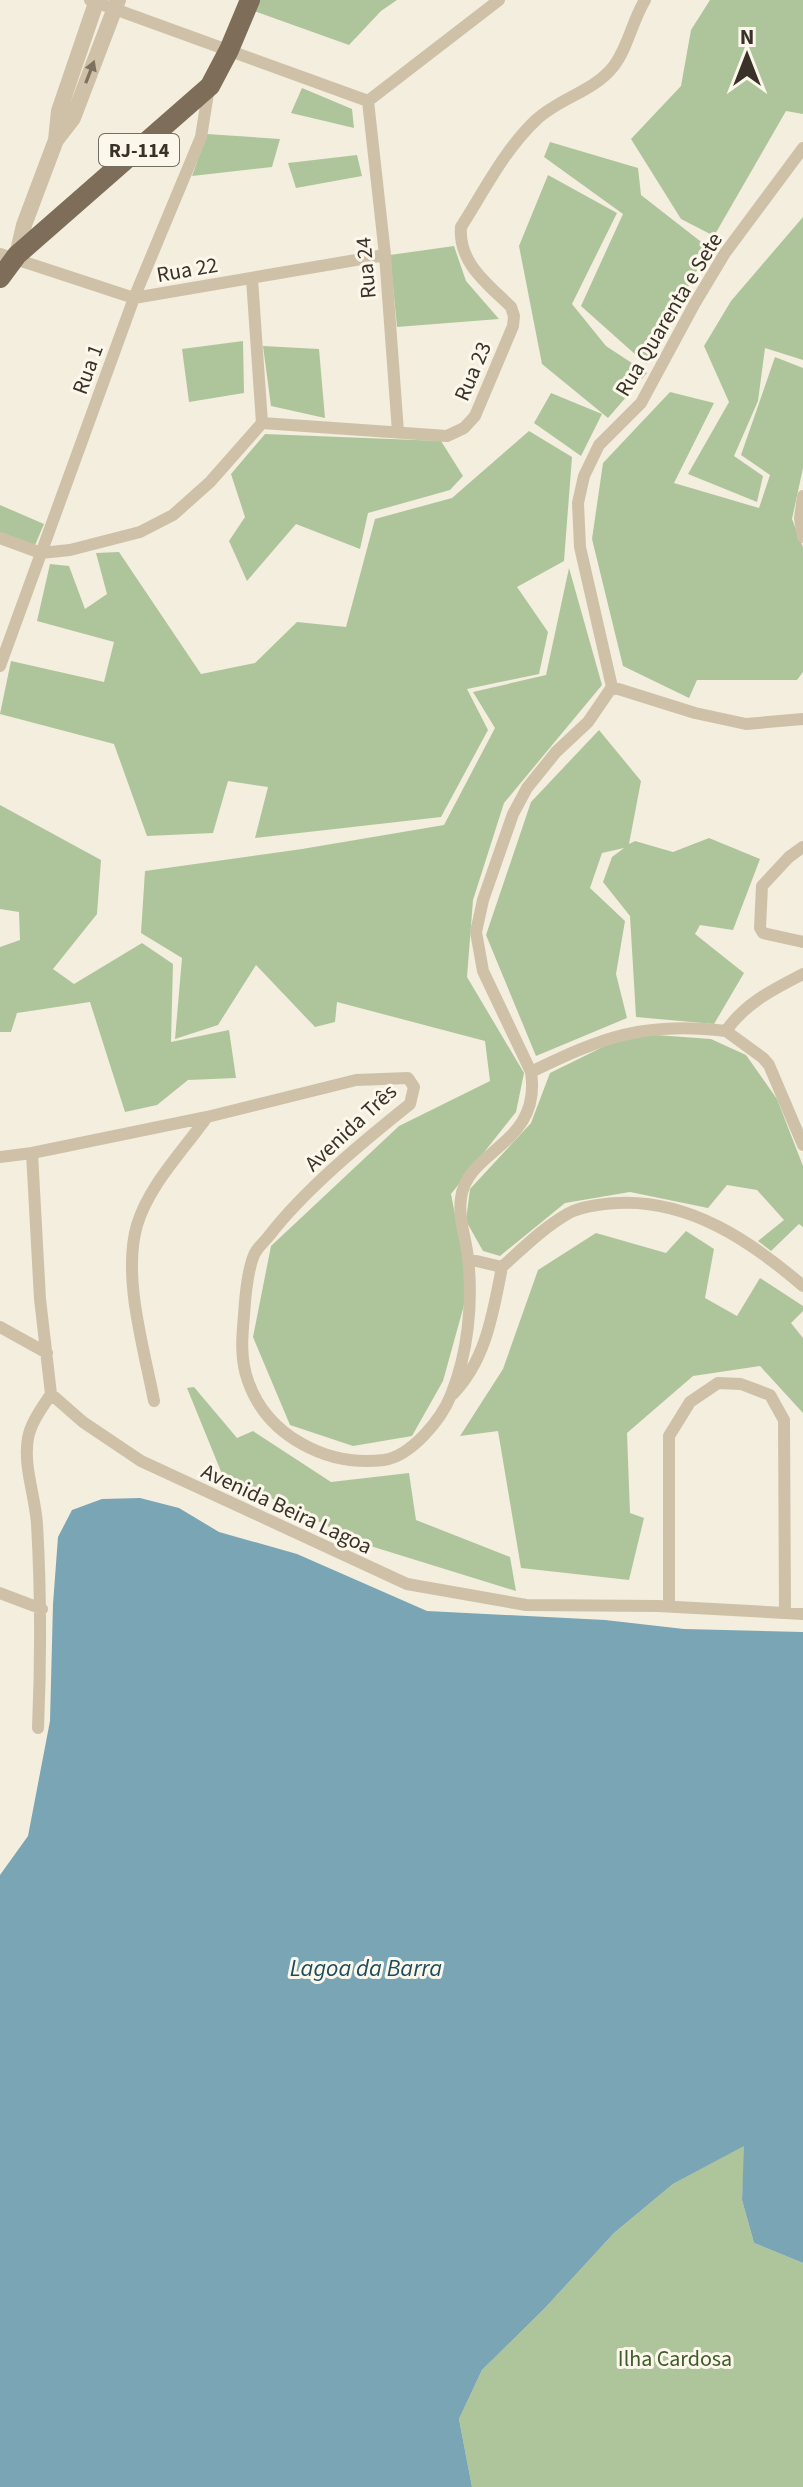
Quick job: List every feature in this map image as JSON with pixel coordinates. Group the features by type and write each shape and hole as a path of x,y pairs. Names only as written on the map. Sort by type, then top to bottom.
{"main road":[{"name":"RJ-114","path":"0,278 10,256 53,224 210,86 250,0"}],"street":[{"path":"10,256 56,140 73,118 104,3 368,101 499,0"},
{"name":"Rua 23","path":"262,423 447,436 464,428 475,416 513,326 514,316 511,307 469,265 460,240 461,227 514,144 537,118 598,83 614,66 645,0"},
{"name":"Rua 1","path":"0,666 134,298 201,137 210,86"},
{"name":"Rua 24","path":"368,101 385,255 398,432"},
{"name":"Rua Quarenta e Sete","path":"612,687 580,547 578,503 584,476 599,445 641,403 725,253 803,148"},
{"path":"34,198 53,224"},
{"name":"Rua 22","path":"10,256 134,298 385,255"},
{"path":"0,538 41,553 70,550 140,532 173,515 210,482 262,423 252,279"},
{"path":"803,496 800,518 803,537"},
{"path":"451,1397 469,1327 468,1259 461,1220 463,1186 525,1119 532,1096 531,1072 483,971 476,932 483,900 513,814 527,788 556,752 588,722 612,687 695,713 746,724 803,719"},
{"path":"803,847 789,857 762,886 760,928 770,936 803,942"},
{"path":"726,1031 763,995 803,974"},
{"path":"531,1072 590,1043 635,1031 668,1028 726,1031 769,1065 803,1145"},
{"name":"Avenida Três","path":"32,1153 207,1117 356,1080 408,1078 414,1087 410,1104 285,1215 254,1255 241,1347 248,1380 261,1406 278,1428 323,1454 386,1460 419,1443 451,1397"},
{"path":"154,1401 136,1305 132,1250 138,1222 158,1182 207,1117"},
{"path":"0,1157 32,1153 40,1299 51,1394 29,1435 26,1456 36,1505 42,1609 38,1728"},
{"path":"451,1397 472,1373 485,1341 502,1267 545,1229 572,1211 602,1204 636,1202 687,1212 712,1221 775,1262 803,1286"},
{"path":"468,1259 502,1267"},
{"path":"0,1327 47,1353"},
{"path":"669,1606 669,1436 690,1402 718,1383 741,1384 770,1395 784,1420 785,1612"},
{"name":"Avenida Beira Lagoa","path":"51,1394 83,1422 141,1461 407,1584 526,1605 669,1606 803,1614"},
{"path":"0,1593 42,1609"}],"green space":[{"path":"259,0 397,0 381,11 349,45 254,11"},
{"path":"710,0 803,0 803,114 786,111 714,236 681,219 631,139 681,86 691,30"},
{"path":"302,88 352,109 354,128 291,113"},
{"path":"207,134 280,139 272,167 192,176"},
{"path":"550,142 638,168 641,195 709,248 646,364 581,306 623,214 544,157"},
{"path":"357,155 362,176 296,188 288,163"},
{"path":"548,175 617,213 572,304 606,346 647,373 608,418 542,364 519,246"},
{"path":"803,217 803,360 765,348 758,401 734,456 763,476 757,502 688,474 729,402 704,346 731,301"},
{"path":"454,246 466,281 499,319 397,327 390,255"},
{"path":"243,341 244,393 189,402 182,349"},
{"path":"263,346 319,349 325,418 271,406"},
{"path":"775,357 803,368 803,468 792,519 803,547 803,672 797,680 697,680 689,698 623,666 592,539 603,463 670,392 714,403 674,483 759,508 770,475 741,455"},
{"path":"551,393 602,414 581,456 534,423"},
{"path":"529,431 572,457 564,561 517,587 548,632 539,674 467,689 488,730 441,817 255,838 268,787 228,781 213,833 147,836 114,744 0,714 11,661 104,682 114,642 37,621 50,564 69,566 85,609 107,594 96,553 119,552 201,674 255,663 297,622 346,627 375,519 452,498"},
{"path":"265,434 441,441 463,476 450,490 368,513 360,549 296,524 247,581 229,541 245,517 231,474"},
{"path":"0,505 44,524 33,550 0,536"},
{"path":"569,568 602,685 504,803 473,900 467,977 524,1073 516,1112 451,1194 469,1287 443,1381 412,1436 353,1446 290,1425 253,1337 271,1246 399,1126 490,1081 485,1041 337,1002 335,1022 315,1027 256,965 218,1025 175,1039 182,958 141,933 145,871 444,825 495,728 473,692 546,675"},
{"path":"599,730 641,781 629,844 635,841 673,852 709,838 760,859 733,930 700,925 695,934 744,973 714,1024 636,1017 630,916 603,882 612,857 624,848 602,853 590,888 625,921 616,974 627,1018 536,1056 486,935 531,802"},
{"path":"0,805 101,860 97,914 53,969 74,984 142,943 173,964 171,1042 229,1030 236,1078 188,1080 157,1105 125,1112 90,1002 17,1013 11,1032 0,1032 0,947 20,940 19,912 0,909"},
{"path":"656,1035 711,1039 746,1055 777,1099 803,1166 803,1227 799,1224 771,1251 758,1241 784,1220 757,1190 727,1185 708,1208 630,1192 565,1203 500,1256 483,1251 466,1221 470,1189 531,1123 550,1073 617,1040"},
{"path":"686,1231 714,1249 705,1298 737,1316 760,1278 803,1306 803,1311 791,1323 803,1338 803,1413 760,1366 693,1376 627,1433 630,1513 644,1518 629,1580 521,1568 498,1431 460,1436 503,1369 538,1270 596,1233 666,1253"},
{"path":"194,1387 237,1438 253,1431 331,1482 409,1473 416,1520 510,1557 516,1591 364,1544 222,1474 187,1388"},
{"name":"Ilha Cardosa","path":"745,2145 742,2200 754,2243 803,2263 803,2487 472,2487 459,2419 482,2370 614,2233 673,2184"}],"water":[{"name":"Lagoa da Barra","path":"140,1498 179,1508 219,1532 297,1554 427,1611 605,1620 684,1629 803,1632 803,2263 754,2243 742,2200 744,2146 673,2184 614,2233 482,2370 459,2419 472,2487 0,2487 0,1875 28,1836 50,1721 58,1537 72,1510 102,1499"}]}
